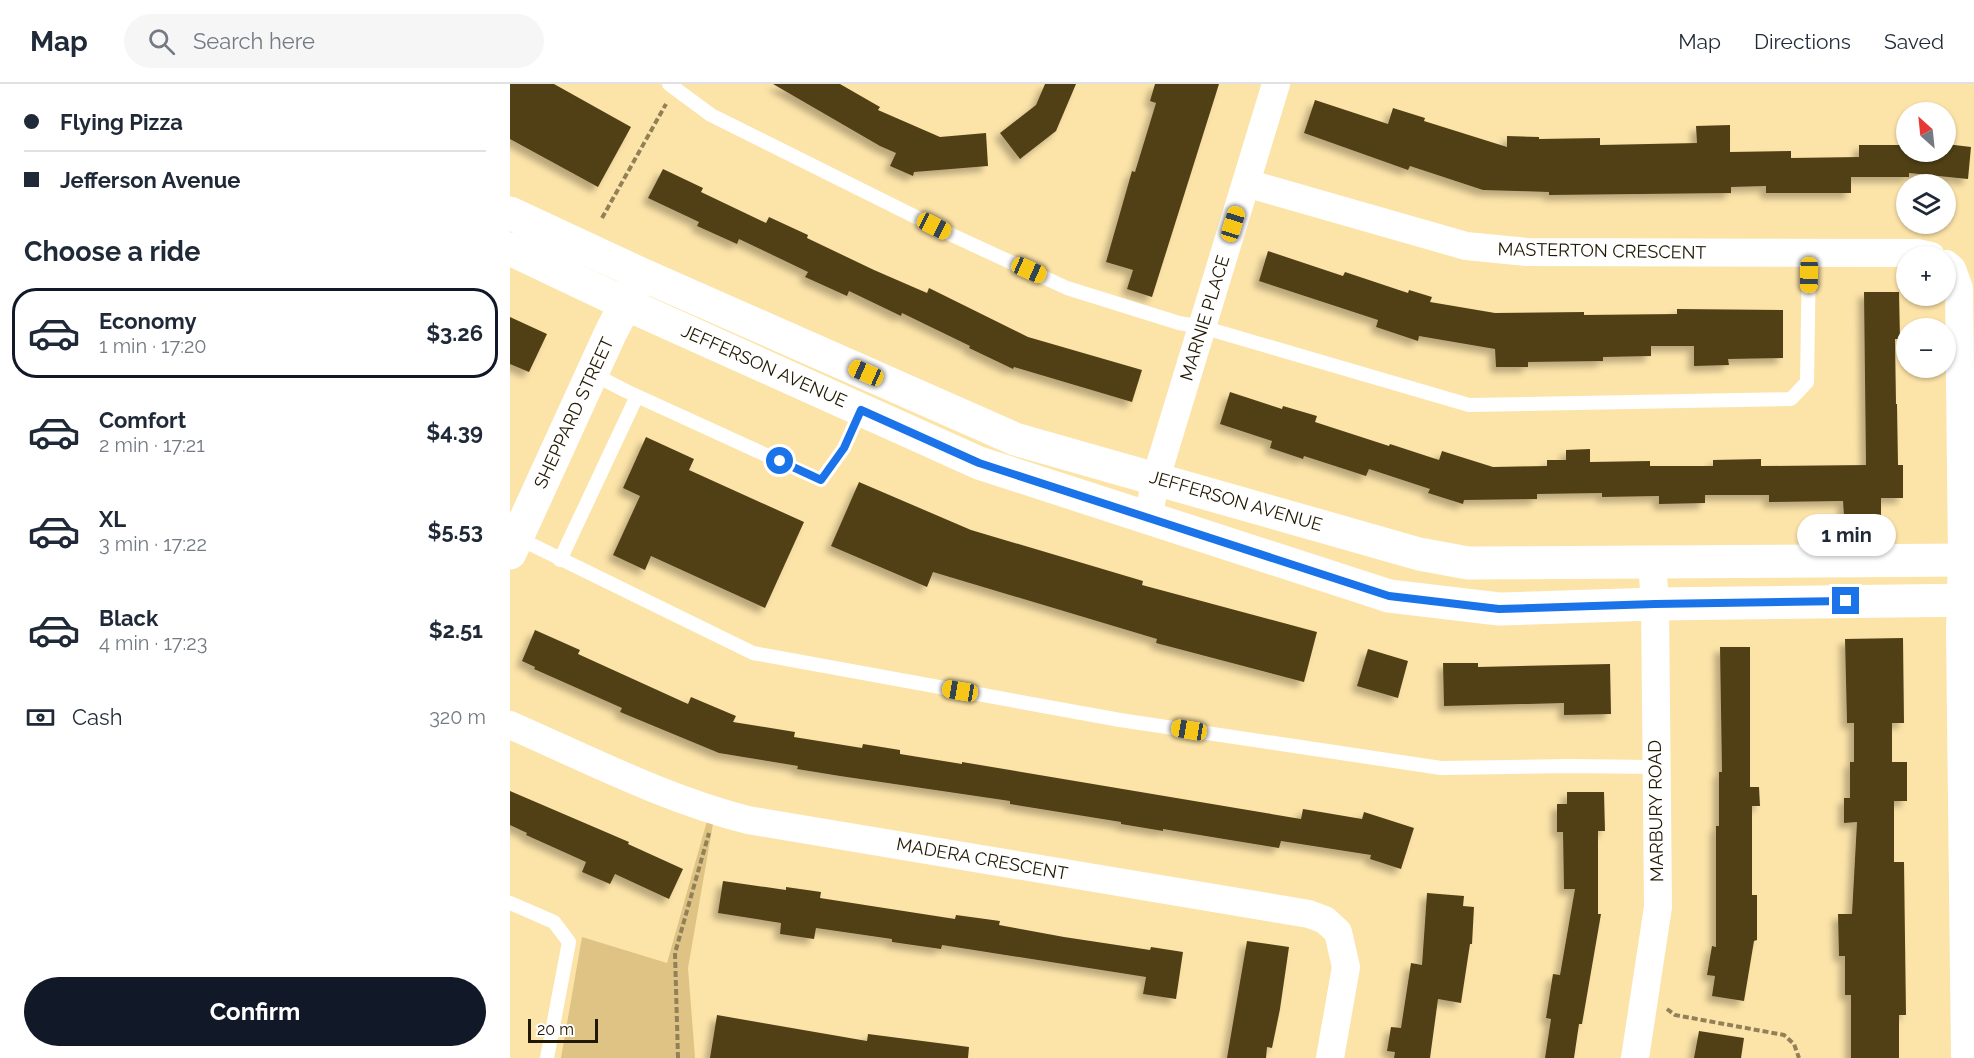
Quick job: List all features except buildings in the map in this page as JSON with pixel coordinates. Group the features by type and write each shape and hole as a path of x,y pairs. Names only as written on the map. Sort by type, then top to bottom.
{"street":[{"name":"MARNIE PLACE","path":"1148,518 1156,478 1276,84"},
{"name":"MASTERTON CRESCENT","path":"1246,183 1466,246 1527,252 1896,253"},
{"name":"JEFFERSON AVENUE","path":"510,213 640,274 1015,439 1419,554 1468,563 1968,560"},
{"name":"JEFFERSON AVENUE","path":"510,249 626,304 979,463 1389,596 1499,609 1655,604 1967,600"},
{"name":"SHEPPARD STREET","path":"513,545 640,274"},
{"path":"1956,280 1959,288 1968,560 1965,1058"},
{"name":"MARBURY ROAD","path":"1635,1058 1658,907 1655,604 1652,562"},
{"name":"MADERA CRESCENT","path":"510,724 668,794 717,812 748,820 1309,914 1326,920 1338,932 1346,967 1330,1058"}],"lane":[{"path":"672,86 711,115 954,236 1067,288 1179,323 1202,327 1469,405 1791,399 1807,382 1809,254"},
{"path":"593,374 821,480 844,448 861,410"},
{"path":"560,560 637,396"},
{"path":"513,545 560,560 753,653 1120,720 1441,768 1655,767"},
{"path":"510,903 554,921 569,942 547,1058"}],"path":[{"path":"602,218 672,86"},
{"path":"678,1058 675,952 712,824"},
{"path":"1646,993 1675,1015 1784,1035 1794,1044 1799,1058"}],"shaded area":[{"path":"707,821 713,824 688,968 695,1058 561,1058 582,937 667,963"}],"route":[{"path":"780,461 821,480 844,448 861,410 979,463 1389,596 1499,609 1846,601"}]}
